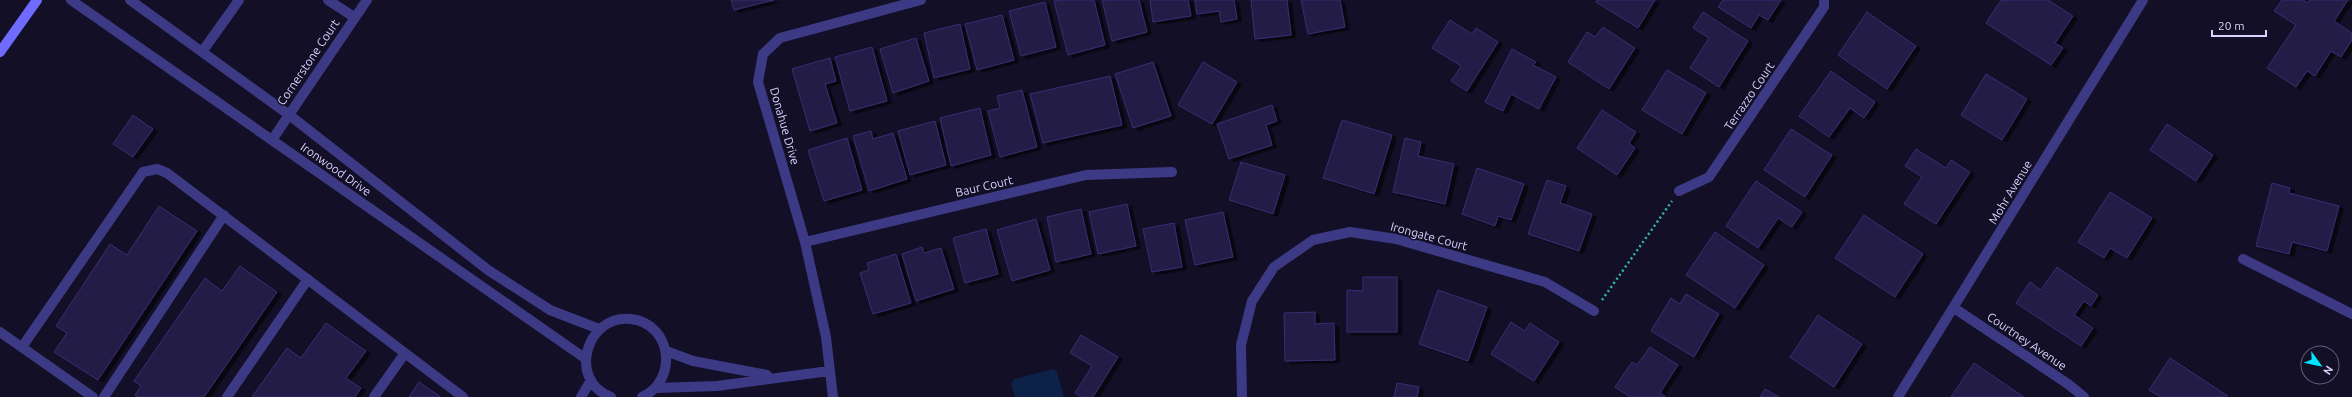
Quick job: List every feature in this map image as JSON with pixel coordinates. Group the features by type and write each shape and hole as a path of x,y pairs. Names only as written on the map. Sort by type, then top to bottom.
{"street":[{"path":"0,52 37,0"},
{"name":"Ironwood Drive","path":"72,0 586,359"},
{"name":"Ironwood Drive","path":"130,0 288,114 488,270 550,310 599,329"},
{"path":"202,52 239,0"},
{"path":"328,0 354,18"},
{"name":"Cornerstone Court","path":"272,140 288,114 368,0"},
{"name":"Donahue Drive","path":"833,397 826,337 805,242 758,82 763,54 780,38 921,0"},
{"name":"Terrazzo Court","path":"1680,191 1709,178 1824,7 1824,0"},
{"name":"Mohr Avenue","path":"1898,397 2143,0"},
{"path":"22,347 143,172 156,169 167,173 224,215 463,397"},
{"name":"Baur Court","path":"805,242 1086,175 1172,172"},
{"path":"104,397 224,215"},
{"name":"Irongate Court","path":"1242,397 1241,345 1252,301 1274,267 1313,240 1350,232 1396,238 1545,282 1594,311"},
{"path":"2243,259 2352,314"},
{"path":"227,397 308,279"},
{"name":"Courtney Avenue","path":"1954,308 2068,384 2084,397"},
{"path":"611,397 598,389 591,380 586,359 587,348 599,329 619,319 641,321 658,334 666,351 666,370 656,388 642,397"},
{"path":"0,332 93,397"},
{"path":"666,351 693,361 775,376"},
{"path":"374,397 405,353"},
{"path":"656,388 718,386 775,376 829,371"},
{"path":"581,397 591,380"}],"path":[{"path":"1594,311 1680,191"}],"water":[{"path":"1054,369 1057,372 1064,397 1015,397 1011,384 1014,379"}],"building":[{"path":"731,0 774,0 734,10"},
{"path":"1094,0 1105,45 1068,55 1054,1"},
{"path":"1102,0 1139,0 1147,32 1112,41"},
{"path":"1150,0 1188,0 1191,16 1153,22"},
{"path":"1195,0 1234,0 1237,19 1221,22 1219,11 1197,14"},
{"path":"1251,0 1287,0 1291,35 1255,39"},
{"path":"1301,0 1340,0 1345,27 1308,34"},
{"path":"1597,0 1655,0 1638,28 1596,2"},
{"path":"1723,0 1781,0 1768,20 1759,15 1751,28 1718,7"},
{"path":"2001,0 2048,0 2073,16 2055,43 2063,48 2051,65 1986,23"},
{"path":"2282,0 2303,0 2308,3 2310,0 2348,0 2334,21 2352,33 2352,40 2341,57 2331,51 2315,76 2307,71 2296,87 2267,68 2296,25 2274,11"},
{"path":"1045,2 1056,47 1021,56 1009,11"},
{"path":"1703,12 1748,41 1719,87 1690,68 1709,38 1693,28"},
{"path":"1867,12 1916,46 1887,89 1838,55"},
{"path":"1002,15 1014,60 977,70 965,24"},
{"path":"1450,20 1472,34 1476,28 1498,42 1467,91 1451,81 1461,66 1432,48"},
{"path":"960,24 970,69 934,78 924,33"},
{"path":"1603,27 1635,48 1609,89 1568,62 1587,32 1595,37"},
{"path":"916,38 929,81 893,93 880,49"},
{"path":"872,47 887,101 850,111 835,57"},
{"path":"1512,49 1536,62 1533,65 1556,77 1539,109 1511,94 1503,111 1485,102"},
{"path":"830,58 836,81 825,84 837,123 810,131 792,69"},
{"path":"1153,62 1171,116 1133,128 1115,74"},
{"path":"1203,62 1237,82 1212,124 1178,105"},
{"path":"1667,70 1706,93 1682,134 1642,110"},
{"path":"1831,71 1875,102 1864,118 1850,108 1829,137 1799,116"},
{"path":"1986,74 2027,99 2002,140 1961,115"},
{"path":"1110,76 1122,125 1043,143 1030,94"},
{"path":"1022,90 1037,147 1000,157 988,111 1000,108 997,96"},
{"path":"1272,105 1277,121 1266,125 1272,145 1229,159 1217,124"},
{"path":"980,108 991,155 951,166 940,118"},
{"path":"1602,110 1636,132 1629,143 1635,148 1617,175 1577,148"},
{"path":"133,115 153,129 133,157 113,144"},
{"path":"1342,120 1392,135 1374,194 1323,178"},
{"path":"935,121 946,165 910,175 898,131"},
{"path":"2167,124 2213,155 2196,181 2150,150"},
{"path":"1791,129 1832,155 1805,197 1764,170"},
{"path":"871,131 873,139 893,133 907,179 869,191 853,136"},
{"path":"847,138 862,190 824,201 808,150"},
{"path":"1405,138 1421,142 1418,156 1454,164 1445,204 1393,192"},
{"path":"1916,149 1946,168 1951,160 1970,172 1936,224 1904,204 1922,177 1905,166"},
{"path":"1241,162 1285,175 1273,214 1229,200"},
{"path":"1477,168 1524,184 1511,220 1498,216 1495,226 1462,214"},
{"path":"1547,180 1566,186 1560,203 1592,214 1579,251 1528,234"},
{"path":"1756,181 1802,212 1792,227 1778,218 1758,248 1726,226"},
{"path":"2272,183 2290,188 2289,193 2339,206 2327,251 2292,242 2289,254 2256,246"},
{"path":"2110,192 2152,218 2127,258 2110,248 2104,258 2078,242"},
{"path":"1127,204 1136,246 1098,254 1089,212"},
{"path":"159,206 197,231 98,380 54,352 67,333 56,326 110,244 127,255"},
{"path":"1081,209 1091,254 1056,262 1047,217"},
{"path":"1223,212 1233,257 1195,265 1185,220"},
{"path":"1864,215 1923,254 1895,297 1835,258"},
{"path":"1036,219 1050,270 1012,281 997,230"},
{"path":"1174,223 1182,267 1152,272 1143,229"},
{"path":"986,229 998,274 965,283 953,238"},
{"path":"1715,232 1764,265 1735,308 1686,275"},
{"path":"922,247 924,253 941,248 954,289 916,301 902,254"},
{"path":"896,254 911,303 873,314 860,273 869,270 867,263"},
{"path":"240,266 277,292 204,397 138,397 135,395 141,386 134,381 205,278 222,291"},
{"path":"2057,267 2098,295 2091,306 2084,301 2074,315 2093,328 2081,346 2016,303 2030,282 2041,290"},
{"path":"1363,277 1397,277 1397,332 1347,332 1347,290 1363,291"},
{"path":"1438,290 1487,307 1468,361 1419,344"},
{"path":"1686,294 1719,314 1694,357 1651,331 1671,298 1680,304"},
{"path":"1315,312 1315,324 1334,323 1335,360 1285,361 1284,313"},
{"path":"1818,315 1862,344 1834,387 1790,357"},
{"path":"1511,322 1525,331 1530,323 1559,342 1534,381 1491,354"},
{"path":"326,323 366,351 346,378 361,388 355,397 252,397 287,348 301,358"},
{"path":"1081,335 1118,357 1093,397 1081,397 1075,393 1092,366 1070,353"},
{"path":"1650,347 1678,365 1660,393 1666,397 1630,397 1615,387 1632,362 1637,365"},
{"path":"2170,358 2228,396 2161,397 2149,390"},
{"path":"1974,363 2024,397 1951,397"},
{"path":"419,382 441,397 409,397"},
{"path":"1397,383 1419,387 1417,397 1394,397"},
{"path":"1765,389 1779,397 1760,397"}]}
